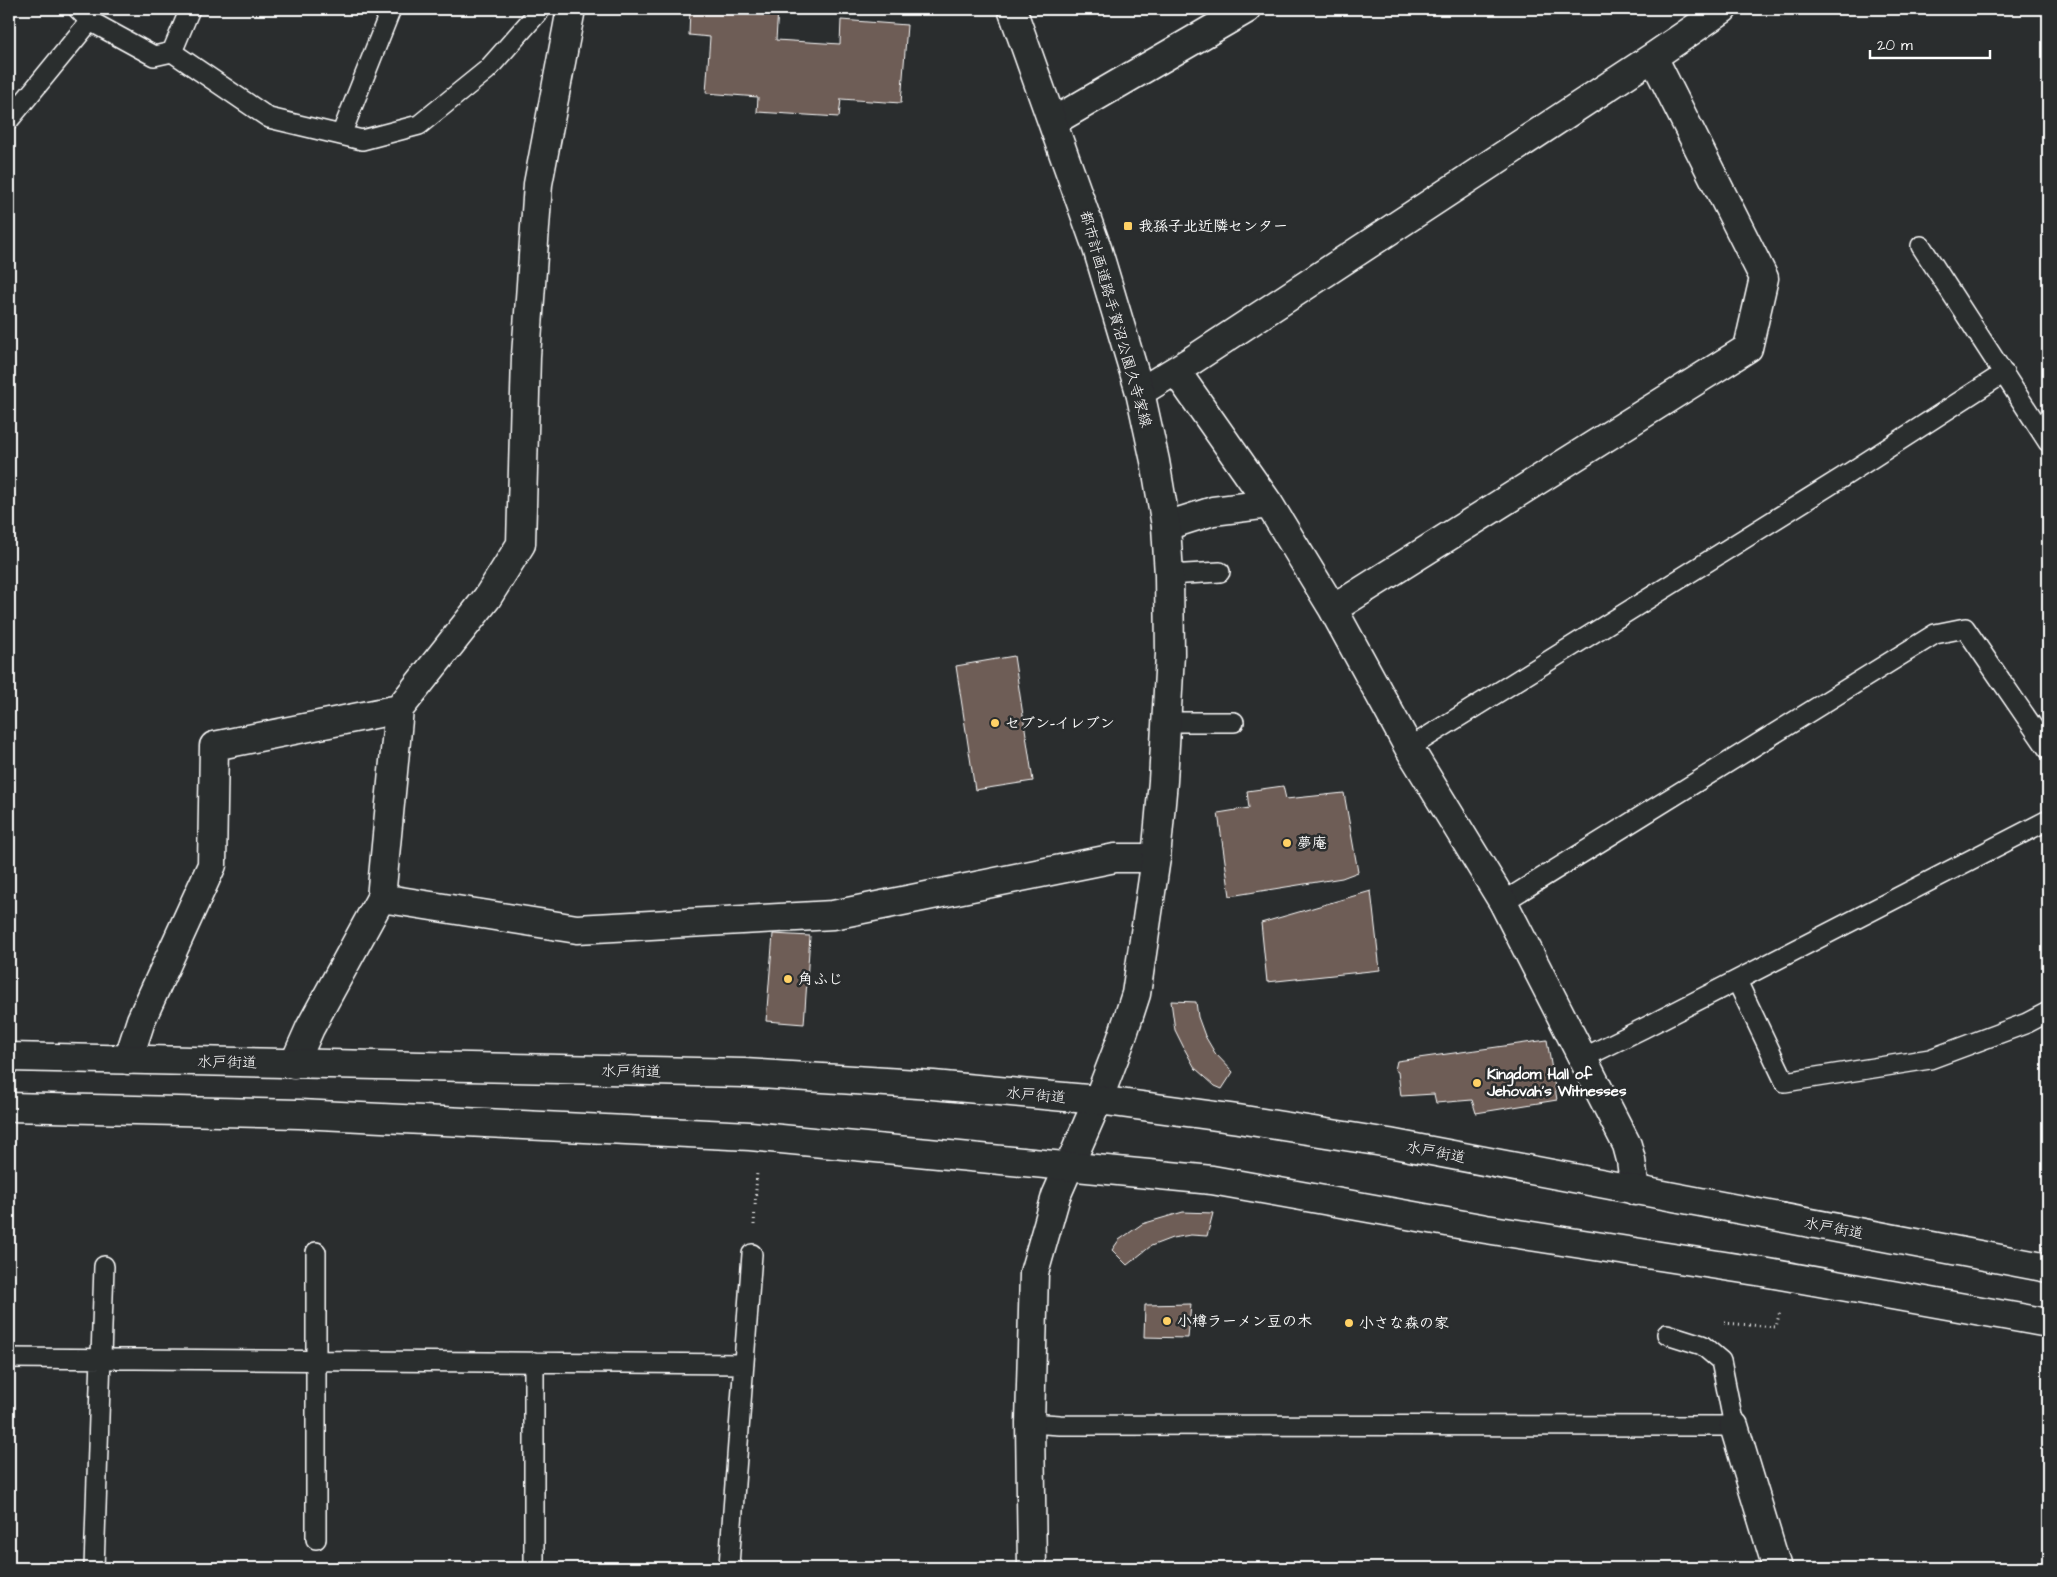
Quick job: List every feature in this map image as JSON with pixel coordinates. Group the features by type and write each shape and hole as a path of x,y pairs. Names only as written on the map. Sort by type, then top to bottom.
{"main road":[{"path":"294,1064 310,1028 381,898 399,709 487,598 521,544 526,356 538,184 570,9"},
{"name":"都市計画道路手賀沼公園久寺家線","path":"1012,9 1054,122 1097,248 1140,392 1156,461 1166,526 1169,575 1170,654 1167,722 1156,858 1136,994 1122,1040 1056,1196 1034,1274 1030,1423 1032,1568"},
{"path":"1054,122 1247,9"},
{"path":"1140,392 1176,371 1723,9"},
{"path":"1333,609 1748,348 1764,278 1653,57"},
{"path":"1176,371 1269,504 1333,609 1410,748 1503,902 1627,1145 1632,1160 1635,1191"},
{"path":"1166,526 1213,511 1269,504"},
{"path":"128,1060 141,1020 212,865 214,746 399,709"},
{"path":"381,898 577,929 833,915 1115,858 1156,858"},
{"name":"水戸街道","path":"9,1057 744,1073 932,1085 1098,1100 1238,1119 1389,1143 2048,1268"},
{"path":"9,1107 299,1114 750,1136 1212,1180 1496,1230 1763,1272 2048,1323"},
{"path":"1734,1426 1777,1568"}],"lane":[{"path":"172,52 190,9"},
{"path":"342,135 391,9"},
{"path":"9,120 84,15 154,56 172,52 269,118 362,140 419,125 487,70 541,9"},
{"path":"1921,246 2048,442"},
{"path":"1410,748 1843,477 2004,373"},
{"path":"1169,575 1220,572"},
{"path":"1503,902 1935,634 1965,628 2048,749"},
{"path":"1167,722 1234,722"},
{"path":"1583,1058 2048,820"},
{"path":"1737,980 1785,1082 1930,1059 2027,1023 2048,1012"},
{"path":"316,1252 316,1539"},
{"path":"733,1568 730,1565 752,1254"},
{"path":"94,1568 104,1266"},
{"path":"1030,1423 1070,1425 1734,1426 1721,1362 1702,1346 1667,1334"},
{"path":"9,1358 744,1364"},
{"path":"534,1362 534,1568"}],"path":[{"path":"752,1254 757,1171"},
{"path":"1721,1322 1776,1327 1780,1311"}],"building":[{"path":"690,9 778,9 776,40 840,44 841,20 907,25 901,103 841,99 839,117 757,112 758,97 706,93 710,37 689,35"},
{"name":"セブン-イレブン","path":"1014,656 1033,781 975,790 956,666"},
{"name":"夢庵","path":"1283,786 1286,799 1344,793 1358,872 1342,878 1230,896 1218,813 1249,808 1247,791"},
{"path":"1371,891 1380,970 1267,982 1261,923"},
{"name":"角ふじ","path":"773,934 810,936 804,1024 766,1021"},
{"path":"1171,1001 1196,1002 1198,1017 1205,1036 1215,1053 1233,1072 1222,1089 1215,1086 1195,1068 1175,1030"},
{"name":"Kingdom Hall of Jehovah's Witnesses","path":"1547,1040 1557,1100 1476,1113 1472,1100 1436,1103 1434,1094 1401,1096 1398,1072 1395,1070 1397,1061"},
{"path":"1183,1212 1213,1213 1207,1236 1191,1235 1172,1238 1151,1246 1127,1265 1112,1250 1119,1240 1142,1224"},
{"name":"小樽ラーメン豆の木","path":"1191,1304 1188,1338 1144,1337 1145,1305"}],"place":[{"name":"我孫子北近隣センター","path":"1128,226"},
{"name":"セブン-イレブン","path":"995,723"},
{"name":"夢庵","path":"1287,843"},
{"name":"角ふじ","path":"788,979"},
{"name":"Kingdom Hall of Jehovah's Witnesses","path":"1477,1083"},
{"name":"小樽ラーメン豆の木","path":"1167,1321"},
{"name":"小さな森の家","path":"1349,1323"}]}
